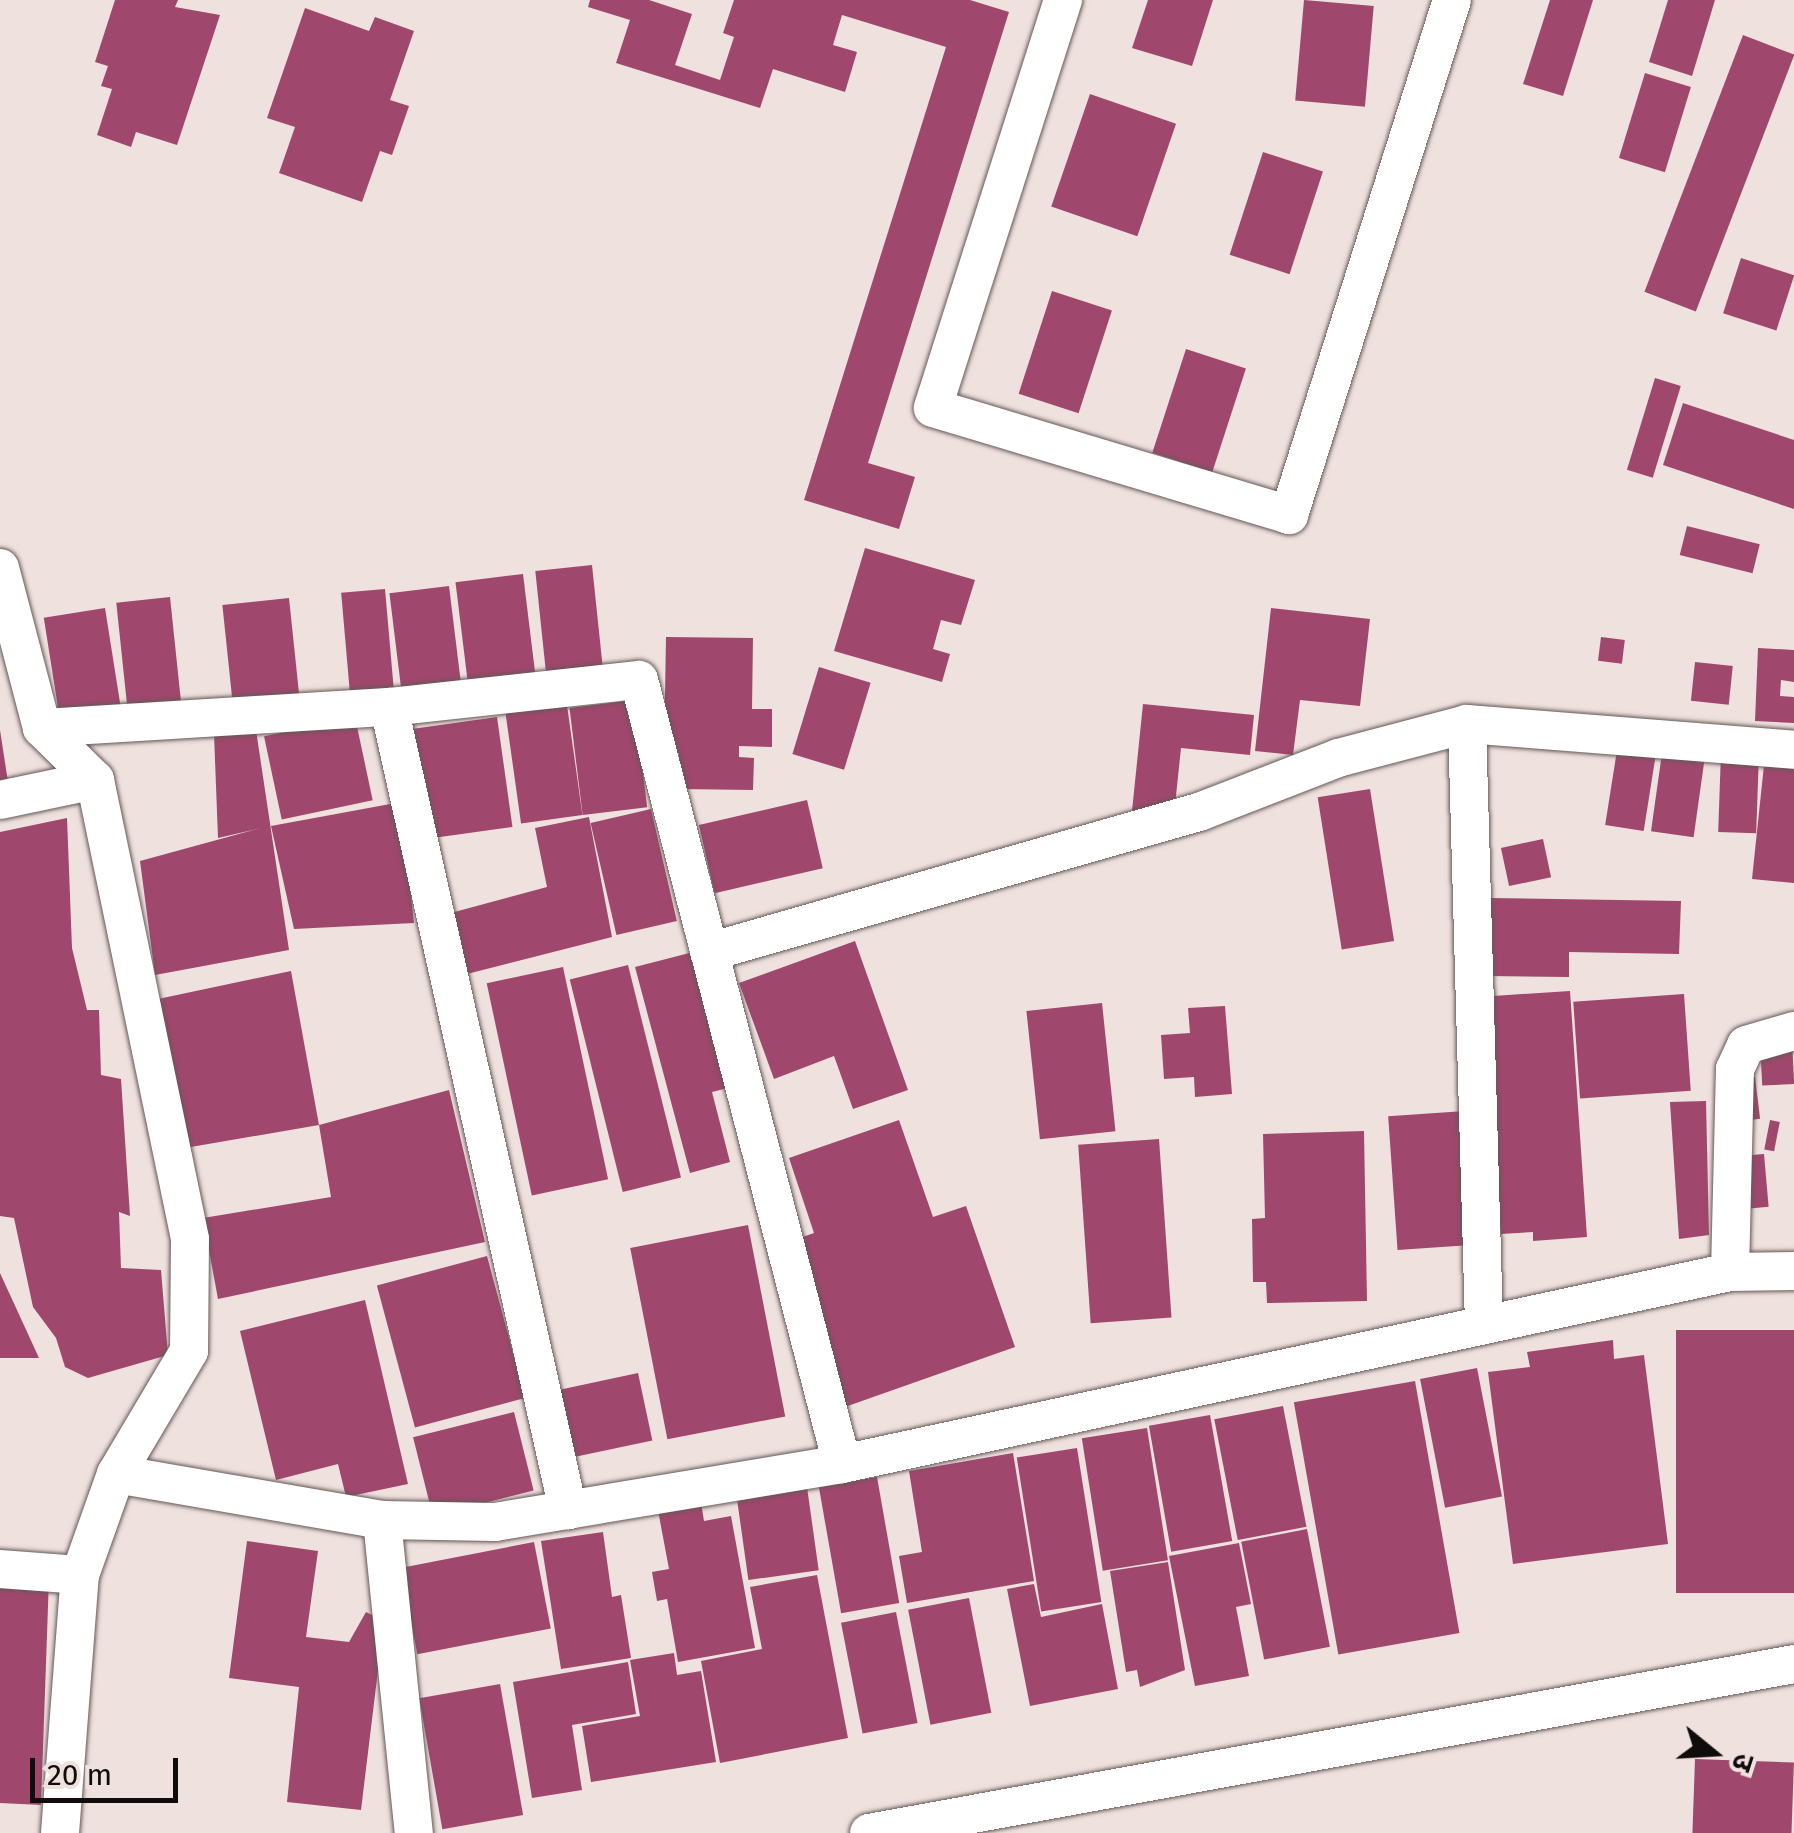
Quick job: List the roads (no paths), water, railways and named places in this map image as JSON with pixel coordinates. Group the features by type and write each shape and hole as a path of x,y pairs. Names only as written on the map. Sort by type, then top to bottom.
{"street":[{"path":"1063,0 933,408 1289,515 1452,0"},
{"path":"0,568 42,728 95,780 190,1240 189,1351 116,1474 80,1574 60,1833"},
{"path":"42,728 389,707 639,680 842,1464"},
{"path":"389,707 568,1510"},
{"path":"709,952 1199,812 1338,758 1467,724 1794,750"},
{"path":"1467,724 1484,1325"},
{"path":"0,800 95,780"},
{"path":"1730,1272 1736,1068 1746,1045 1794,1031"},
{"path":"116,1474 382,1520 448,1526 842,1464 1730,1272 1794,1271"},
{"path":"382,1520 414,1833"},
{"path":"0,1569 80,1574"},
{"path":"869,1833 1794,1664"}]}
